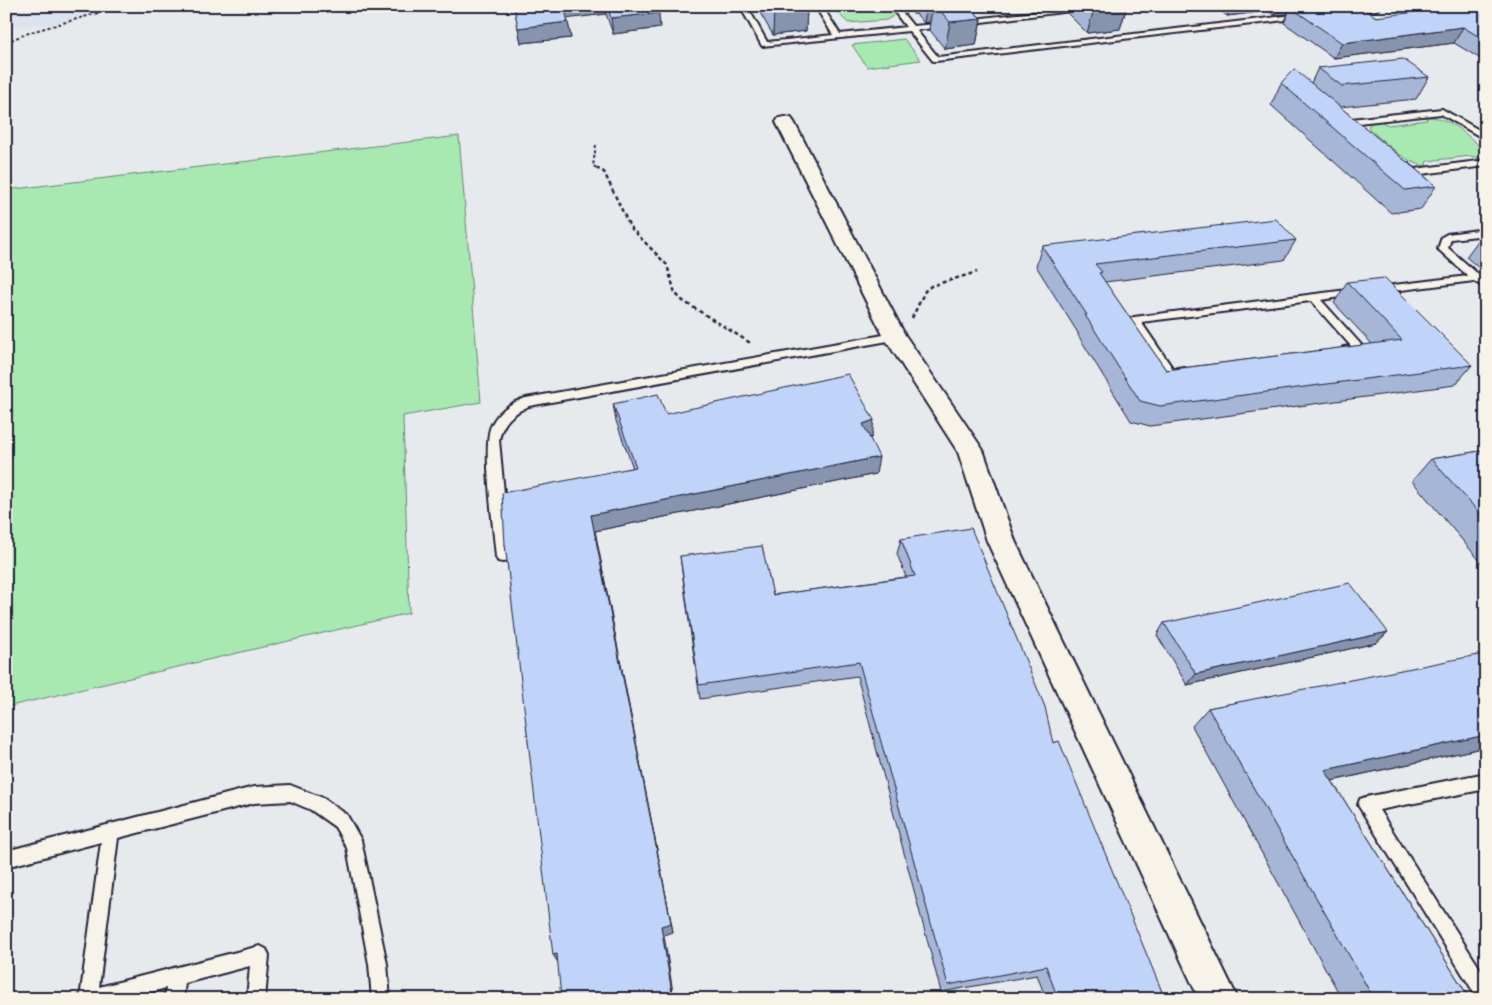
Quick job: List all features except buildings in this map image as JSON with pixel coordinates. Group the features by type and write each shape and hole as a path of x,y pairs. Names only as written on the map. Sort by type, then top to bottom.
{"street":[{"path":"785,122 895,336 970,450 1001,541 1219,999"}],"lane":[{"path":"743,6 765,44 949,24"},
{"path":"818,6 838,37"},
{"path":"893,6 936,59 1307,16"},
{"path":"958,23 1109,6"},
{"path":"1336,12 1376,8 1374,6"},
{"path":"973,11 982,21"},
{"path":"1364,133 1351,121 1442,111 1486,138"},
{"path":"1399,161 1413,172 1486,164"},
{"path":"1486,232 1447,237 1443,248 1486,286"},
{"path":"1199,369 1170,373 1134,320 1476,278"},
{"path":"1313,297 1359,348 1340,351"},
{"path":"503,557 493,440 495,427 501,417 512,408 526,402 776,359 895,336"},
{"path":"1486,781 1366,805 1486,995"},
{"path":"6,859 254,795 290,792 317,804 341,821 355,846 378,964 381,999"},
{"path":"111,831 89,999 113,995 260,955 256,999"},
{"path":"174,999 178,976"}],"path":[{"path":"6,42 31,32 124,6"},
{"path":"596,145 593,166 604,172 630,227 667,265 675,294 683,301 776,359"},
{"path":"895,336 912,318 925,291 931,286 977,272"}],"shaded area":[{"path":"6,6 123,6 54,24 6,27"}],"green space":[{"path":"831,6 885,6 892,17 886,20 848,23"},
{"path":"904,39 921,60 867,67 852,45"},
{"path":"1426,117 1434,117 1451,123 1486,151 1486,158 1481,159 1471,156 1427,161 1426,166 1418,164 1396,152 1370,130 1368,126 1374,121 1380,121 1388,125 1427,120"},
{"path":"459,136 481,402 403,416 409,613 6,707 6,190"}]}
